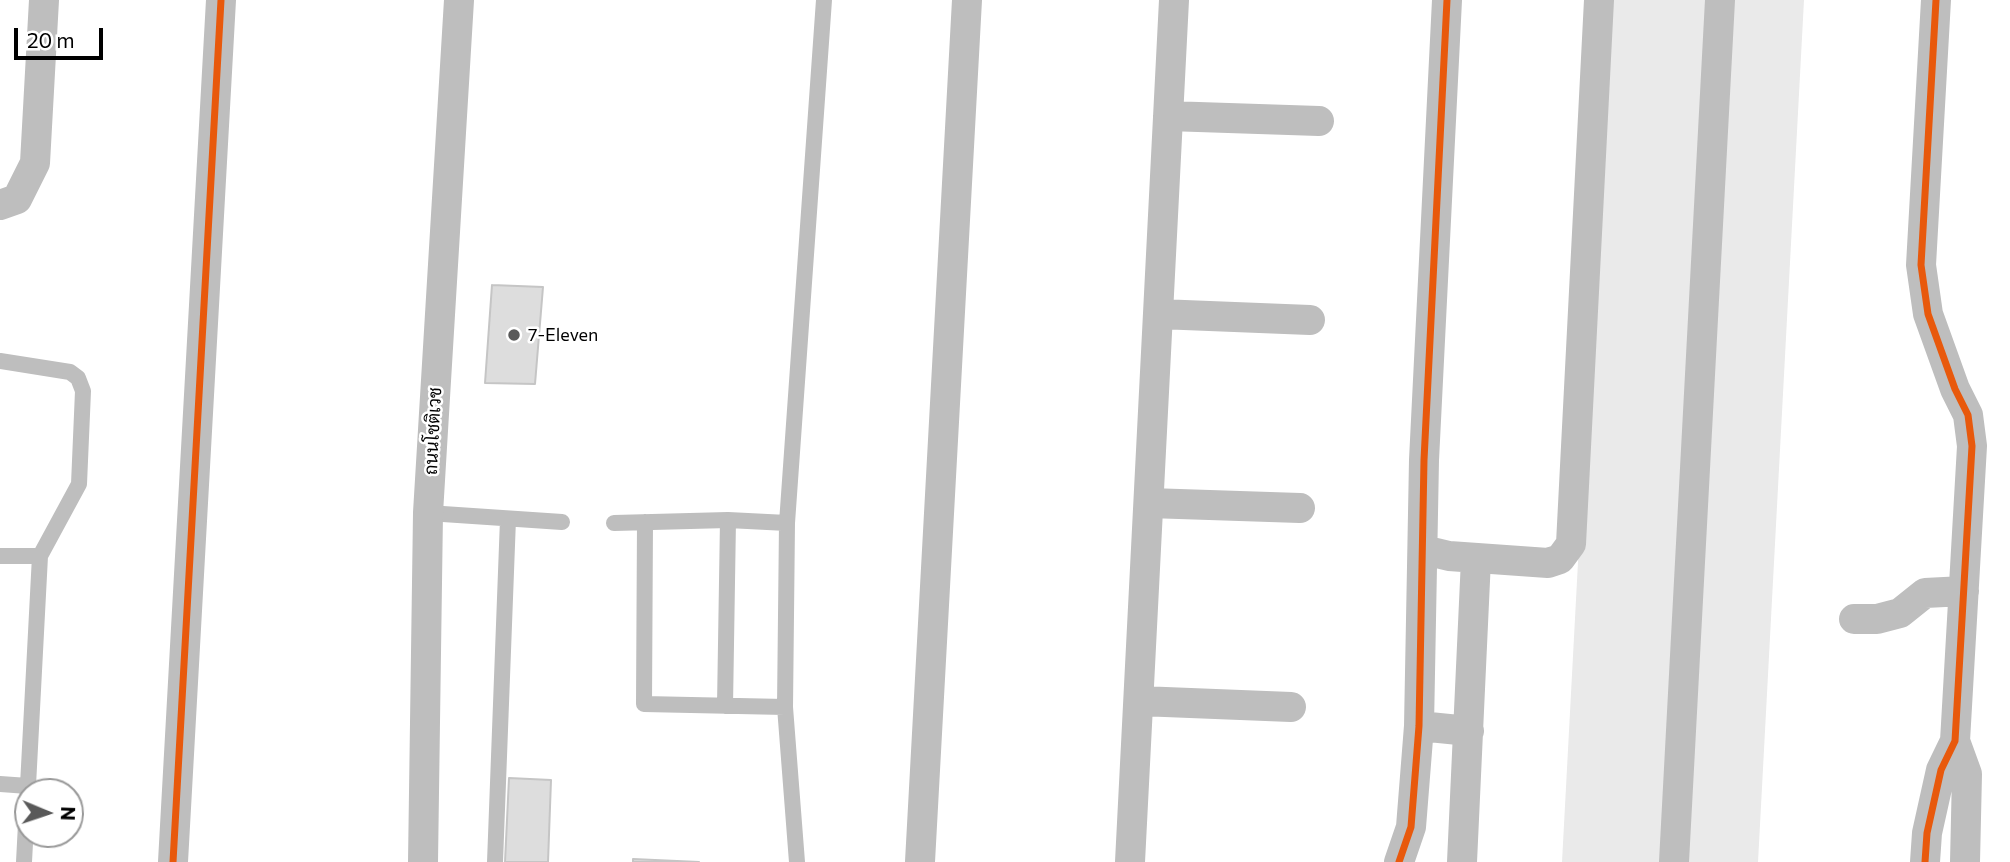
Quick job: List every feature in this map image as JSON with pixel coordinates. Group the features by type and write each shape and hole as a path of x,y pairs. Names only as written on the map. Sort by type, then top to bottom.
{"street":[{"path":"0,205 17,199 35,163 44,0"},
{"path":"173,862 221,0"},
{"name":"ถนนโชติเวช","path":"423,862 428,513 458,0"},
{"path":"920,862 967,0"},
{"path":"1130,862 1174,0"},
{"path":"1399,862 1411,827 1419,726 1424,460 1447,0"},
{"path":"1424,550 1476,559 1548,563 1560,559 1572,544 1599,0"},
{"path":"1674,862 1720,0"},
{"path":"1925,862 1927,833 1941,770 1955,741 1972,446 1968,415 1955,389 1928,314 1921,265 1936,0"},
{"path":"1168,116 1320,121"},
{"path":"1158,314 1310,320"},
{"path":"1149,503 1300,508"},
{"path":"1462,862 1476,559"},
{"path":"1854,619 1877,620 1900,614 1925,593 1964,591"},
{"path":"1140,701 1291,707"},
{"path":"1419,726 1469,731"},
{"path":"1955,741 1967,774 1965,862"}],"lane":[{"path":"797,862 785,708 787,523 824,0"},
{"path":"0,361 70,372 78,378 83,391 79,484 40,556 27,778"},
{"path":"428,513 562,522"},
{"path":"495,862 508,519"},
{"path":"614,523 729,520 787,523"},
{"path":"725,706 729,520"},
{"path":"645,522 644,704 785,708"},
{"path":"0,556 40,556"}],"shaded area":[{"path":"1608,0 1804,0 1758,862 1562,862"}],"building":[{"name":"7-Eleven","path":"492,285 543,287 535,384 485,383"},
{"path":"509,778 551,780 548,862 505,862"},
{"path":"633,859 699,862 633,862"}],"cycle path":[{"path":"173,862 221,0"},
{"path":"1399,862 1411,827 1419,726 1424,460 1447,0"},
{"path":"1925,862 1927,833 1941,770 1955,741 1972,446 1968,415 1955,389 1928,314 1921,265 1936,0"}],"place":[{"name":"7-Eleven","path":"514,335"}]}
